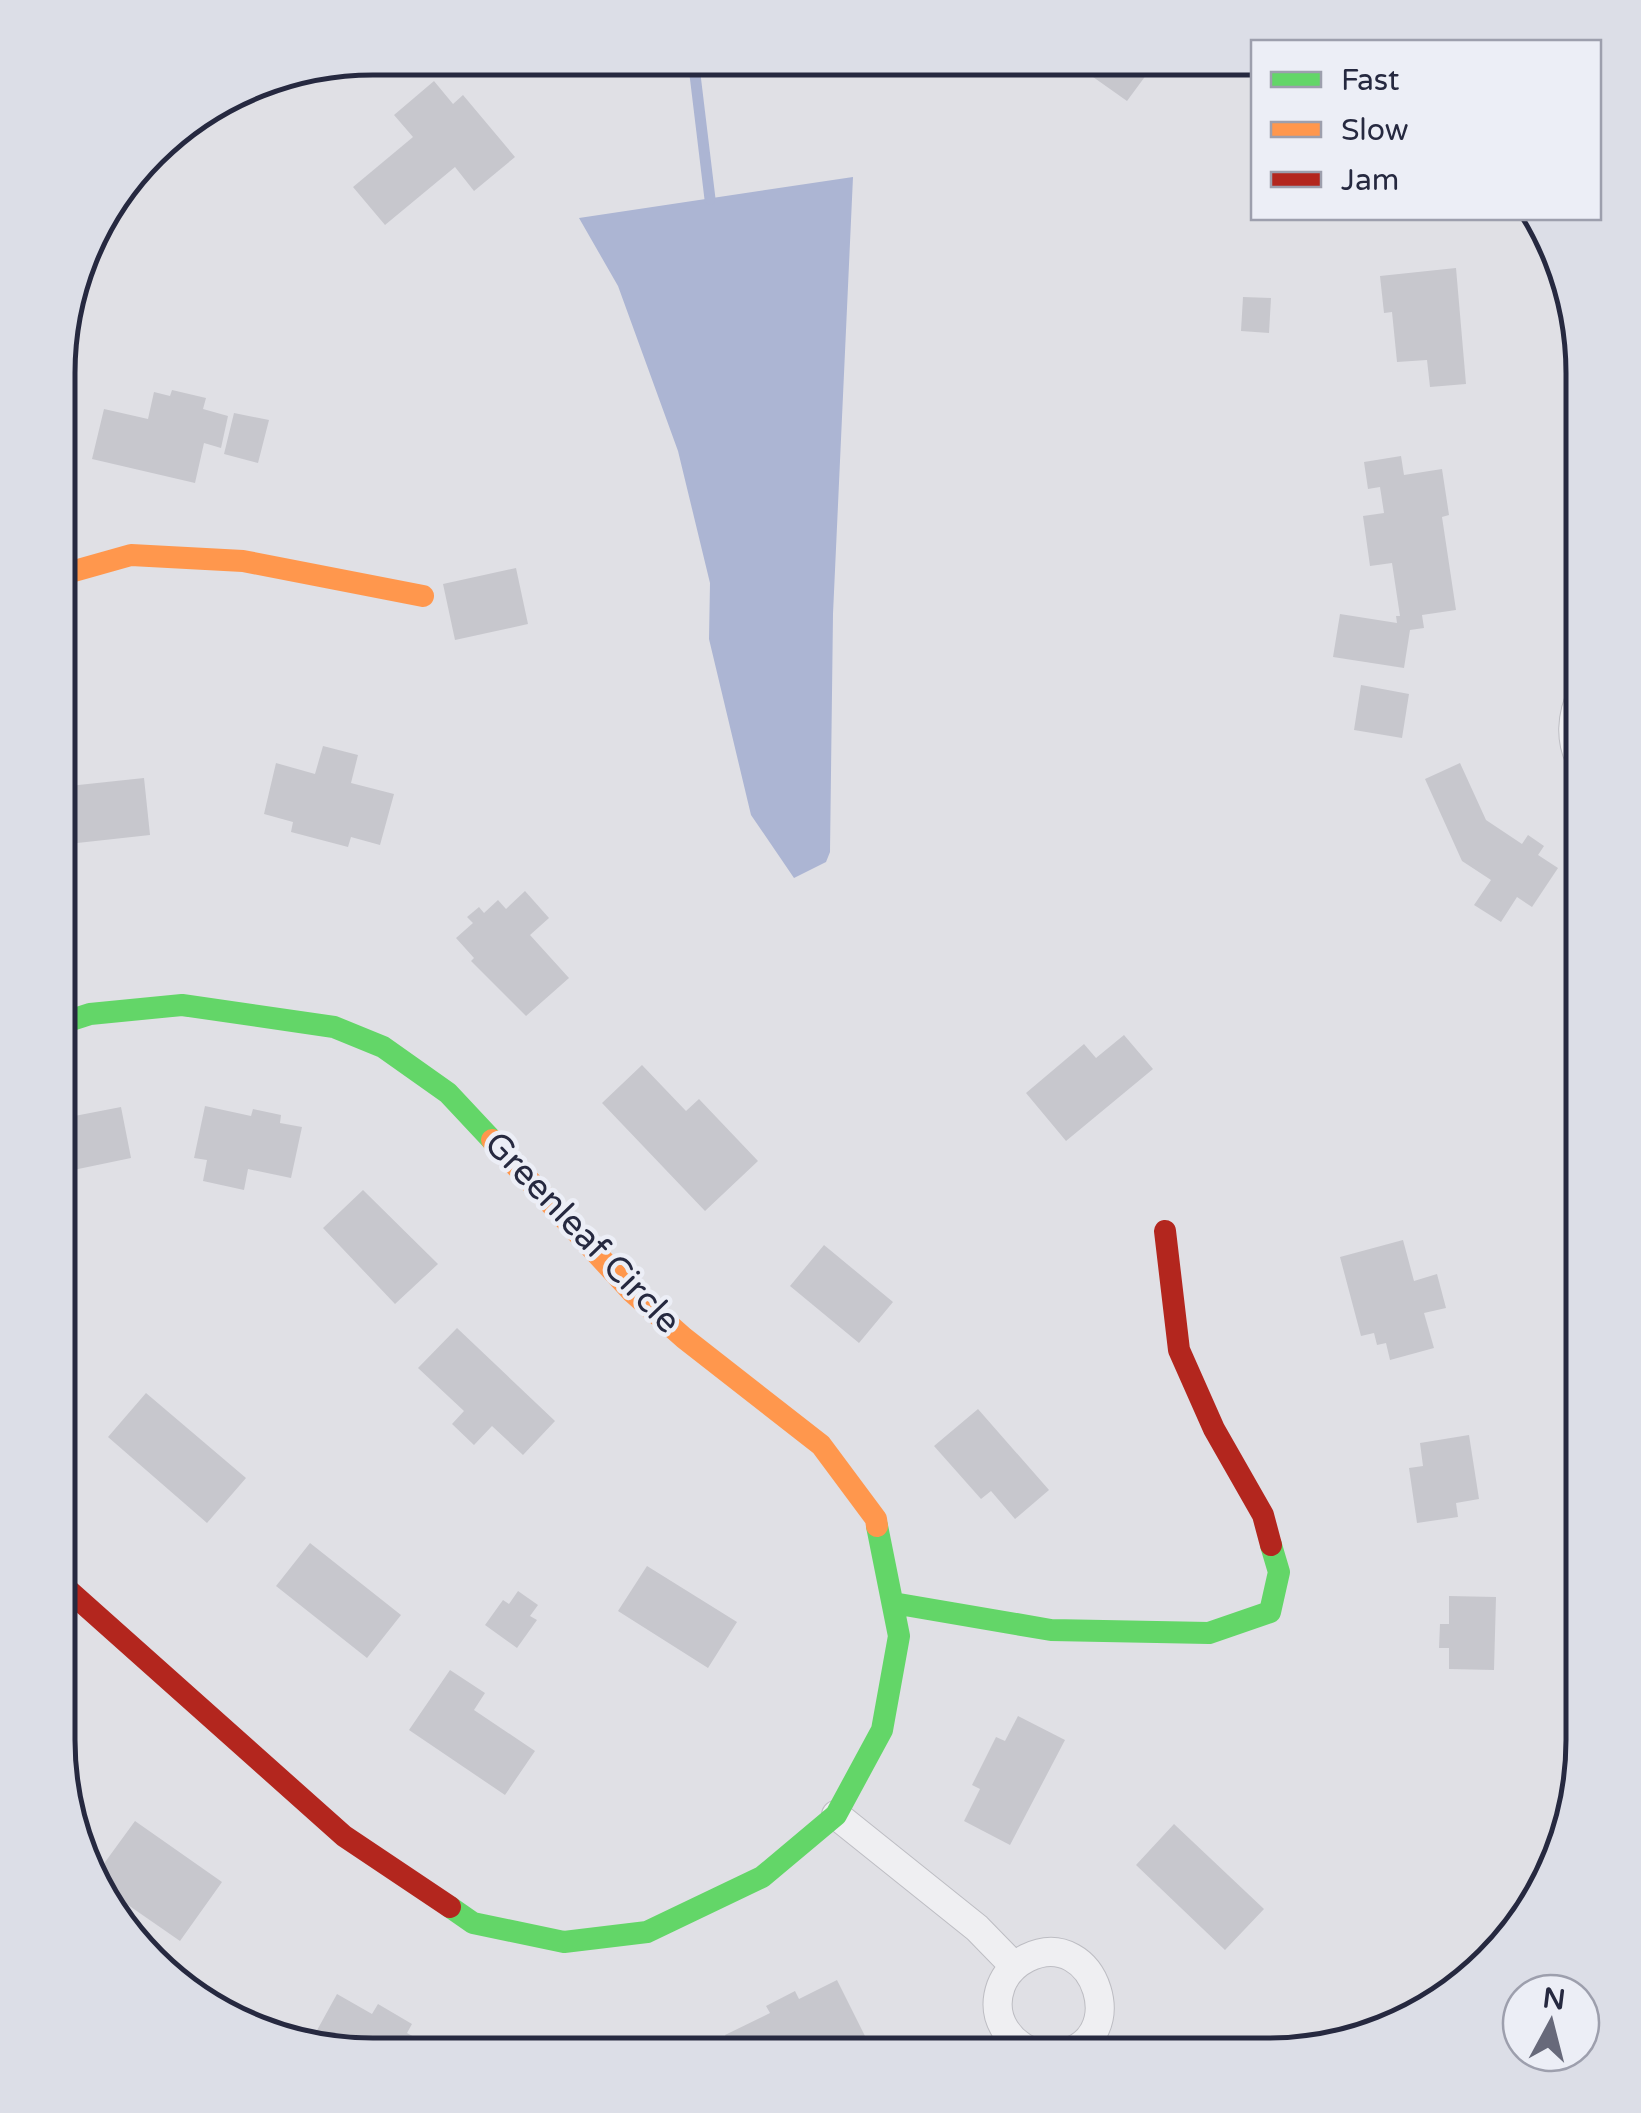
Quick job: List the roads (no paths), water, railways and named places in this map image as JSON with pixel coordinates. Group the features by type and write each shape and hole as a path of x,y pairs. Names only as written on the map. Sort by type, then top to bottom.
{"street":[{"path":"75,571 132,555 243,561 424,596"},
{"name":"Greenleaf Circle","path":"75,1019 182,1005 334,1027 384,1048 448,1092 632,1292 822,1446 876,1518 899,1636 882,1730 836,1815 762,1877 647,1932 564,1942 473,1923 344,1836 75,1596"},
{"path":"893,1603 1051,1630 1209,1633 1270,1612 1279,1572 1274,1553 1263,1515 1214,1429 1179,1350 1165,1231"},
{"path":"836,1815 977,1928 1014,1966"},
{"path":"1009,2037 1000,2022 997,2002 1002,1982 1014,1966 1032,1956 1052,1953 1072,1958 1088,1970 1098,1987 1101,2007 1088,2037"}],"water":[{"path":"853,177 833,614 830,852 826,862 794,878 751,815 709,639 710,583 678,451 618,286 579,218"}],"waterway":[{"path":"695,75 710,199"}]}
